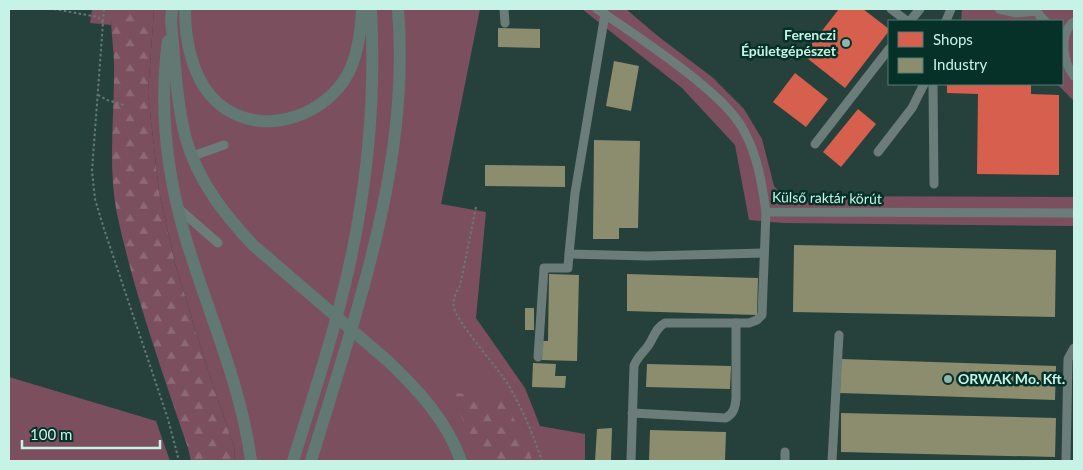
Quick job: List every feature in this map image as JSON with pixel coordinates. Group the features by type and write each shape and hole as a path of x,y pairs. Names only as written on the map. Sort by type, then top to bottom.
{"highway":[{"path":"185,10 194,67 198,78 212,97 233,112 247,118 272,121 292,119 308,113 331,96 340,85 349,72 354,59 361,26 362,9"},
{"path":"293,461 326,353 346,278 358,222 372,110 374,57 371,9"},
{"path":"311,461 366,277 385,195 393,151 397,112 400,35 398,9"},
{"path":"178,83 180,39 185,10"},
{"path":"171,15 182,119 187,141 200,174 210,192 235,226 253,245 389,362 427,402 451,438 461,461"},
{"path":"171,15 166,60 165,114 169,162 177,208 230,370 251,461"}],"street":[{"path":"504,9 505,23"},
{"path":"892,9 908,20"},
{"path":"910,20 920,9"},
{"path":"999,9 1016,13 1036,10"},
{"path":"538,358 544,268 568,268 575,193 601,11"},
{"name":"Külső raktár körút","path":"601,11 680,67 732,114 752,146 761,177 766,212 1074,213"},
{"path":"1073,22 1066,32 1064,53 1065,64 1074,76"},
{"path":"815,144 888,49"},
{"path":"878,152 912,108 924,85"},
{"path":"933,85 934,184"},
{"path":"193,156 224,145"},
{"path":"177,208 218,244"},
{"path":"631,461 634,366 636,359 648,346 659,326 665,323 749,323 757,320 762,315 766,212"},
{"path":"569,254 647,256 764,253"},
{"path":"632,413 726,418 732,415 736,398 736,323"},
{"path":"832,461 839,334"},
{"path":"1066,461 1068,359 1074,348"}],"path":[{"path":"54,9 98,17 104,24"},
{"path":"104,9 92,171 95,199 168,419 178,461"},
{"path":"98,95 124,105"},
{"path":"476,207 460,286 454,295 454,308 460,320 504,379 526,420 542,461"}],"green space":[{"path":"92,9 111,9 111,25 90,23"},
{"path":"111,9 154,9 148,93 159,192 175,263 234,447 235,461 191,461 149,332 124,244 114,197 113,179 114,65"},
{"path":"154,9 480,9 441,204 486,212 476,318 525,388 540,426 585,434 585,461 235,461 234,447 175,263 159,192 148,93"},
{"path":"582,9 626,9 712,77 744,109 762,139 774,186 783,196 1074,197 1074,226 783,223 749,220 735,145 682,88"},
{"path":"962,9 1074,9 1074,101 1058,85 1063,85 1063,20 961,20"},
{"path":"9,377 156,421 170,461 9,461"},
{"path":"456,393 504,399 528,447 532,461 481,461 455,402"}],"building: Shops":[{"name":"Ferenczi Épületgépészet","path":"839,9 863,9 888,28 888,32 845,88 803,55"},
{"path":"795,73 828,99 806,127 773,102"},
{"path":"947,85 1031,85 1031,94 1059,95 1059,175 977,174 978,94 947,93"},
{"path":"858,109 876,124 841,167 823,152"}],"building: Industry":[{"path":"498,28 540,29 540,48 498,47"},
{"path":"614,61 639,66 631,111 606,106"},
{"path":"594,140 640,141 638,228 619,228 619,239 593,239"},
{"path":"485,165 565,166 565,187 485,186"},
{"path":"794,245 1056,250 1055,317 793,312"},
{"path":"549,274 579,275 577,361 542,360 542,341 548,341"},
{"path":"627,274 758,278 757,315 627,311"},
{"path":"525,308 534,308 534,330 525,330"},
{"name":"ORWAK Mo. Kft.","path":"841,359 1056,366 1055,400 840,393"},
{"path":"533,363 556,364 555,376 566,376 565,388 532,387"},
{"path":"647,364 731,366 730,389 646,387"},
{"path":"841,413 1056,418 1055,457 841,452"},
{"path":"612,428 611,461 595,461 597,429"},
{"path":"650,430 726,432 725,461 649,461"}],"place":[{"name":"Ferenczi Épületgépészet","path":"846,43"},
{"name":"ORWAK Mo. Kft.","path":"948,379"}]}
